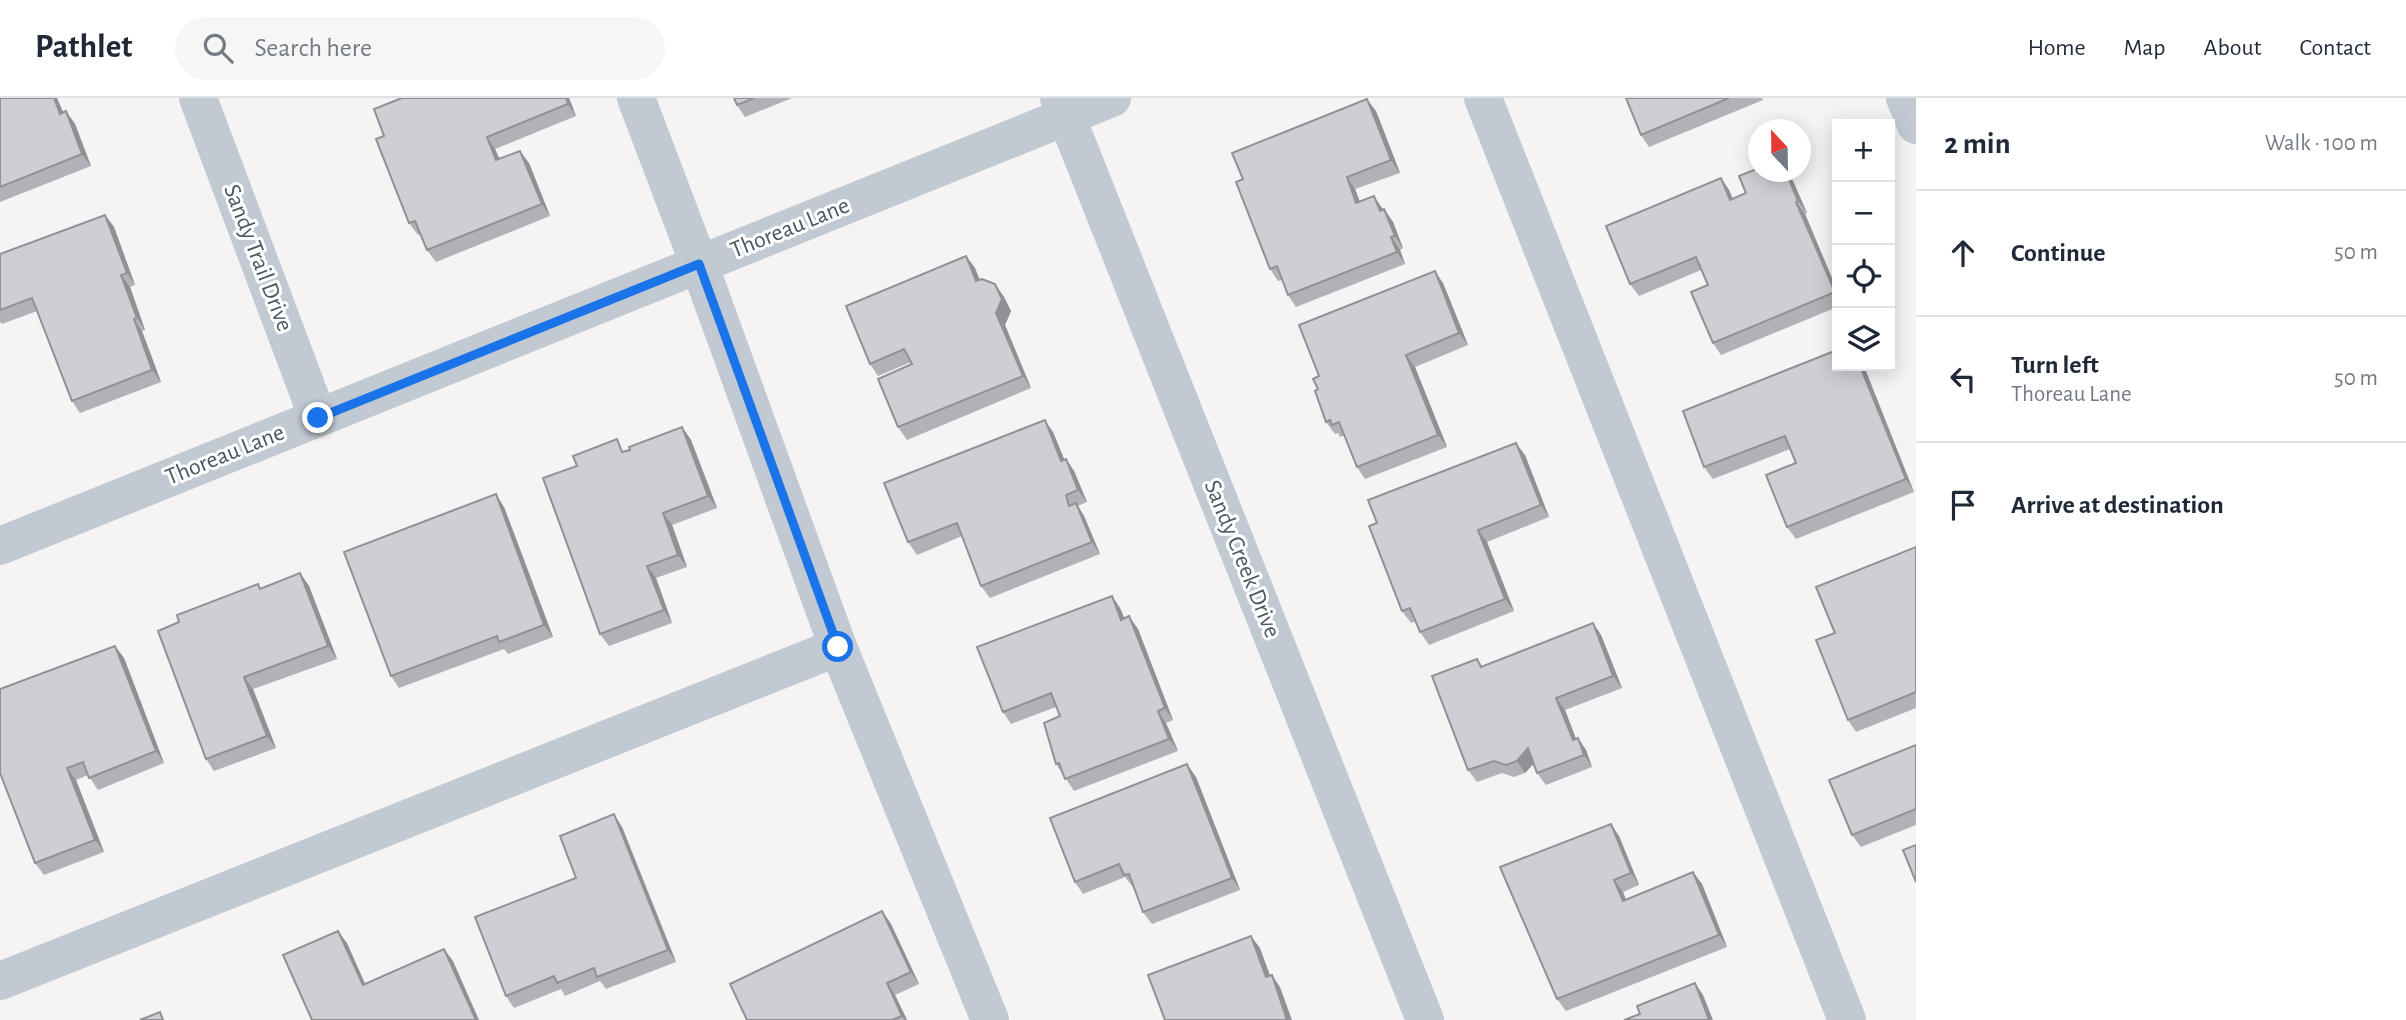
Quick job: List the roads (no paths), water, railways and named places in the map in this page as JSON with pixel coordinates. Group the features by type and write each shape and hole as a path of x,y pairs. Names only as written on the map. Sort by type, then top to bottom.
{"street":[{"name":"Sandy Trail Drive","path":"198,98 318,418"},
{"path":"635,98 699,264 838,647 990,1020"},
{"name":"Thoreau Lane","path":"0,546 699,264 1063,107 1112,98"},
{"path":"1483,98 1847,1020"},
{"path":"1905,98 1916,125"},
{"name":"Sandy Creek Drive","path":"1063,107 1424,1020"},
{"path":"0,981 838,647"}]}
